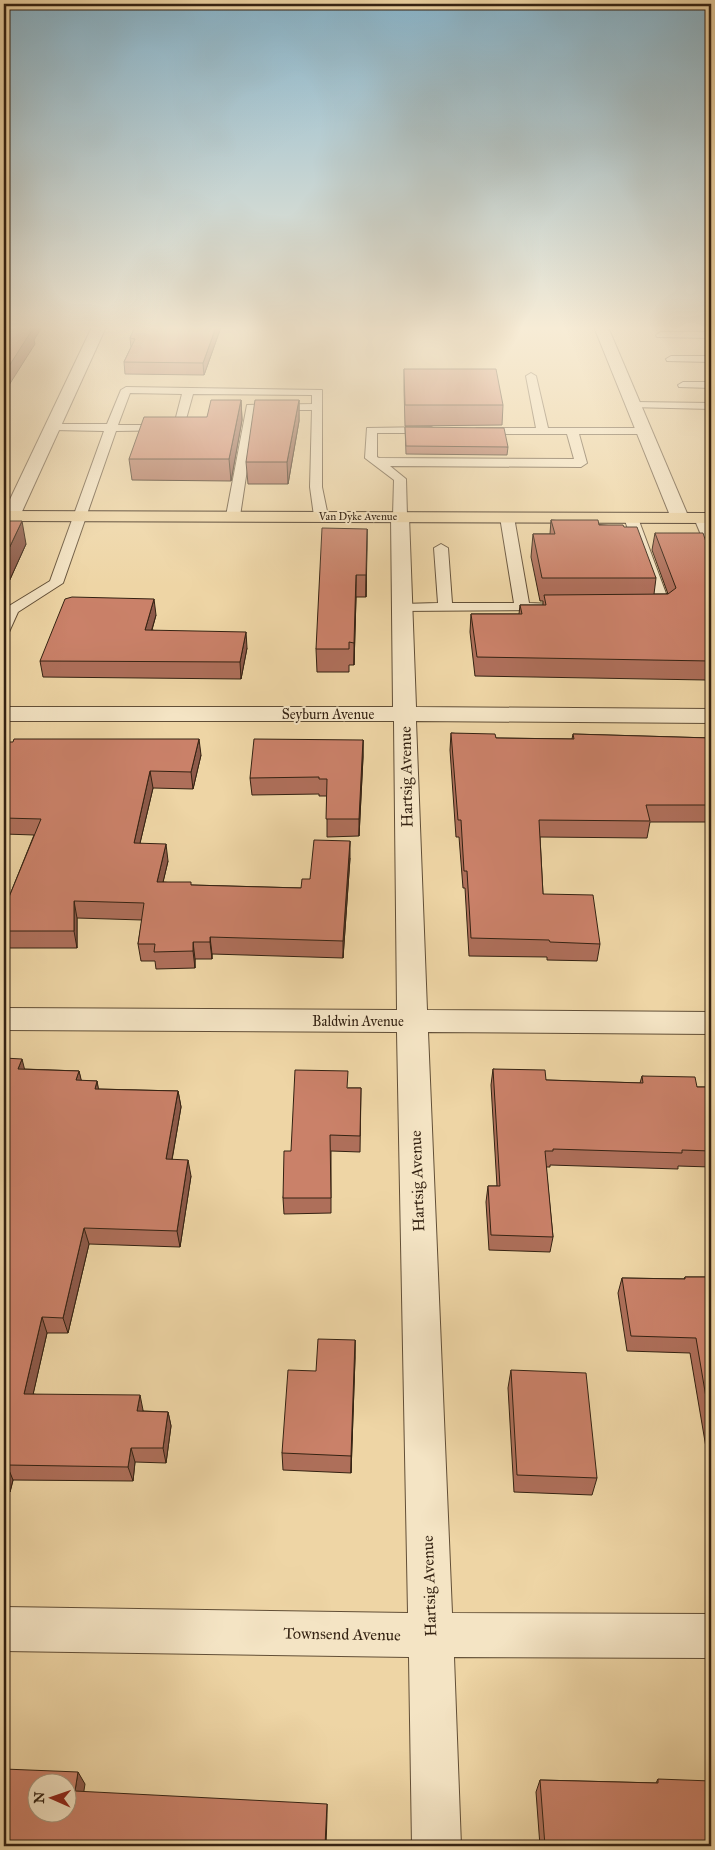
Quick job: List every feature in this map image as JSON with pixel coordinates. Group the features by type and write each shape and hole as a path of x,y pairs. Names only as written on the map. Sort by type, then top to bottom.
{"main road":[{"name":"Van Dyke Avenue","path":"7,516 706,518"}],"street":[{"path":"7,516 59,413"},
{"path":"637,413 680,518"},
{"name":"Hartsig Avenue","path":"400,516 412,1021 437,1846"},
{"name":"Seyburn Avenue","path":"4,714 711,716"},
{"name":"Baldwin Avenue","path":"4,1019 711,1023"},
{"name":"Townsend Avenue","path":"4,1628 430,1635 711,1636"}],"lane":[{"path":"4,629 8,610 56,583 117,413"},
{"path":"53,427 179,428 183,413"},
{"path":"233,516 250,413"},
{"path":"318,413 316,487 320,516"},
{"path":"539,413 543,431"},
{"path":"400,516 400,479 371,458 371,430 447,430"},
{"path":"466,430 644,431"},
{"path":"378,462 581,463 572,431"},
{"path":"507,517 522,607"},
{"path":"631,518 664,607 636,607"},
{"path":"706,518 711,542"},
{"path":"441,548 445,608"},
{"path":"402,608 560,607"}],"building":[{"path":"208,413 238,413 229,459 129,459 144,417 207,417"},
{"path":"253,413 296,413 287,462 246,462"},
{"path":"405,427 504,428 508,447 406,446"},
{"path":"551,520 598,520 599,525 637,527 656,578 542,578 533,534 555,534"},
{"path":"4,521 22,521 4,559"},
{"path":"322,528 367,529 366,575 356,575 354,643 349,642 349,649 316,649"},
{"path":"655,533 703,533 711,557 710,661 477,657 471,614 522,614 520,605 546,605 544,595 668,594 676,588"},
{"path":"72,597 154,599 145,630 246,632 240,662 40,661 65,599"},
{"path":"451,733 495,734 496,738 574,739 573,734 711,738 711,805 646,805 650,821 539,820 543,894 593,895 600,944 550,942 549,940 471,938 467,871 464,871 461,820 458,820"},
{"path":"14,739 199,739 191,772 150,771 134,843 166,844 157,882 191,882 191,885 301,888 302,879 310,879 314,840 350,841 343,941 210,937 210,942 193,942 193,951 154,952 155,944 138,944 144,903 74,901 74,931 4,931 4,902 7,902 41,819 4,818 4,742 13,742"},
{"path":"254,739 363,740 359,819 326,819 327,779 319,779 319,777 250,778"},
{"path":"4,1058 22,1059 18,1069 79,1071 76,1080 97,1081 95,1089 178,1091 166,1159 188,1160 177,1231 84,1228 63,1318 42,1317 24,1394 140,1395 137,1411 168,1412 163,1448 131,1448 128,1467 7,1465 4,1477"},
{"path":"493,1069 545,1070 546,1080 643,1083 642,1076 695,1077 697,1087 711,1087 711,1151 682,1150 682,1153 553,1149 553,1151 545,1151 553,1237 491,1235 488,1186 500,1186"},
{"path":"295,1070 348,1071 347,1088 361,1088 360,1136 330,1135 331,1198 283,1198 284,1151 291,1151"},
{"path":"685,1277 711,1277 711,1427 696,1338 631,1336 622,1278 685,1279"},
{"path":"318,1339 355,1340 351,1456 282,1453 288,1370 316,1371"},
{"path":"511,1370 586,1373 597,1478 517,1475"},
{"path":"4,1769 78,1772 28,1772 28,1822 78,1822 78,1791 327,1804 325,1846 4,1846"},
{"path":"658,1779 711,1781 711,1846 545,1846 540,1780 658,1783"}]}
